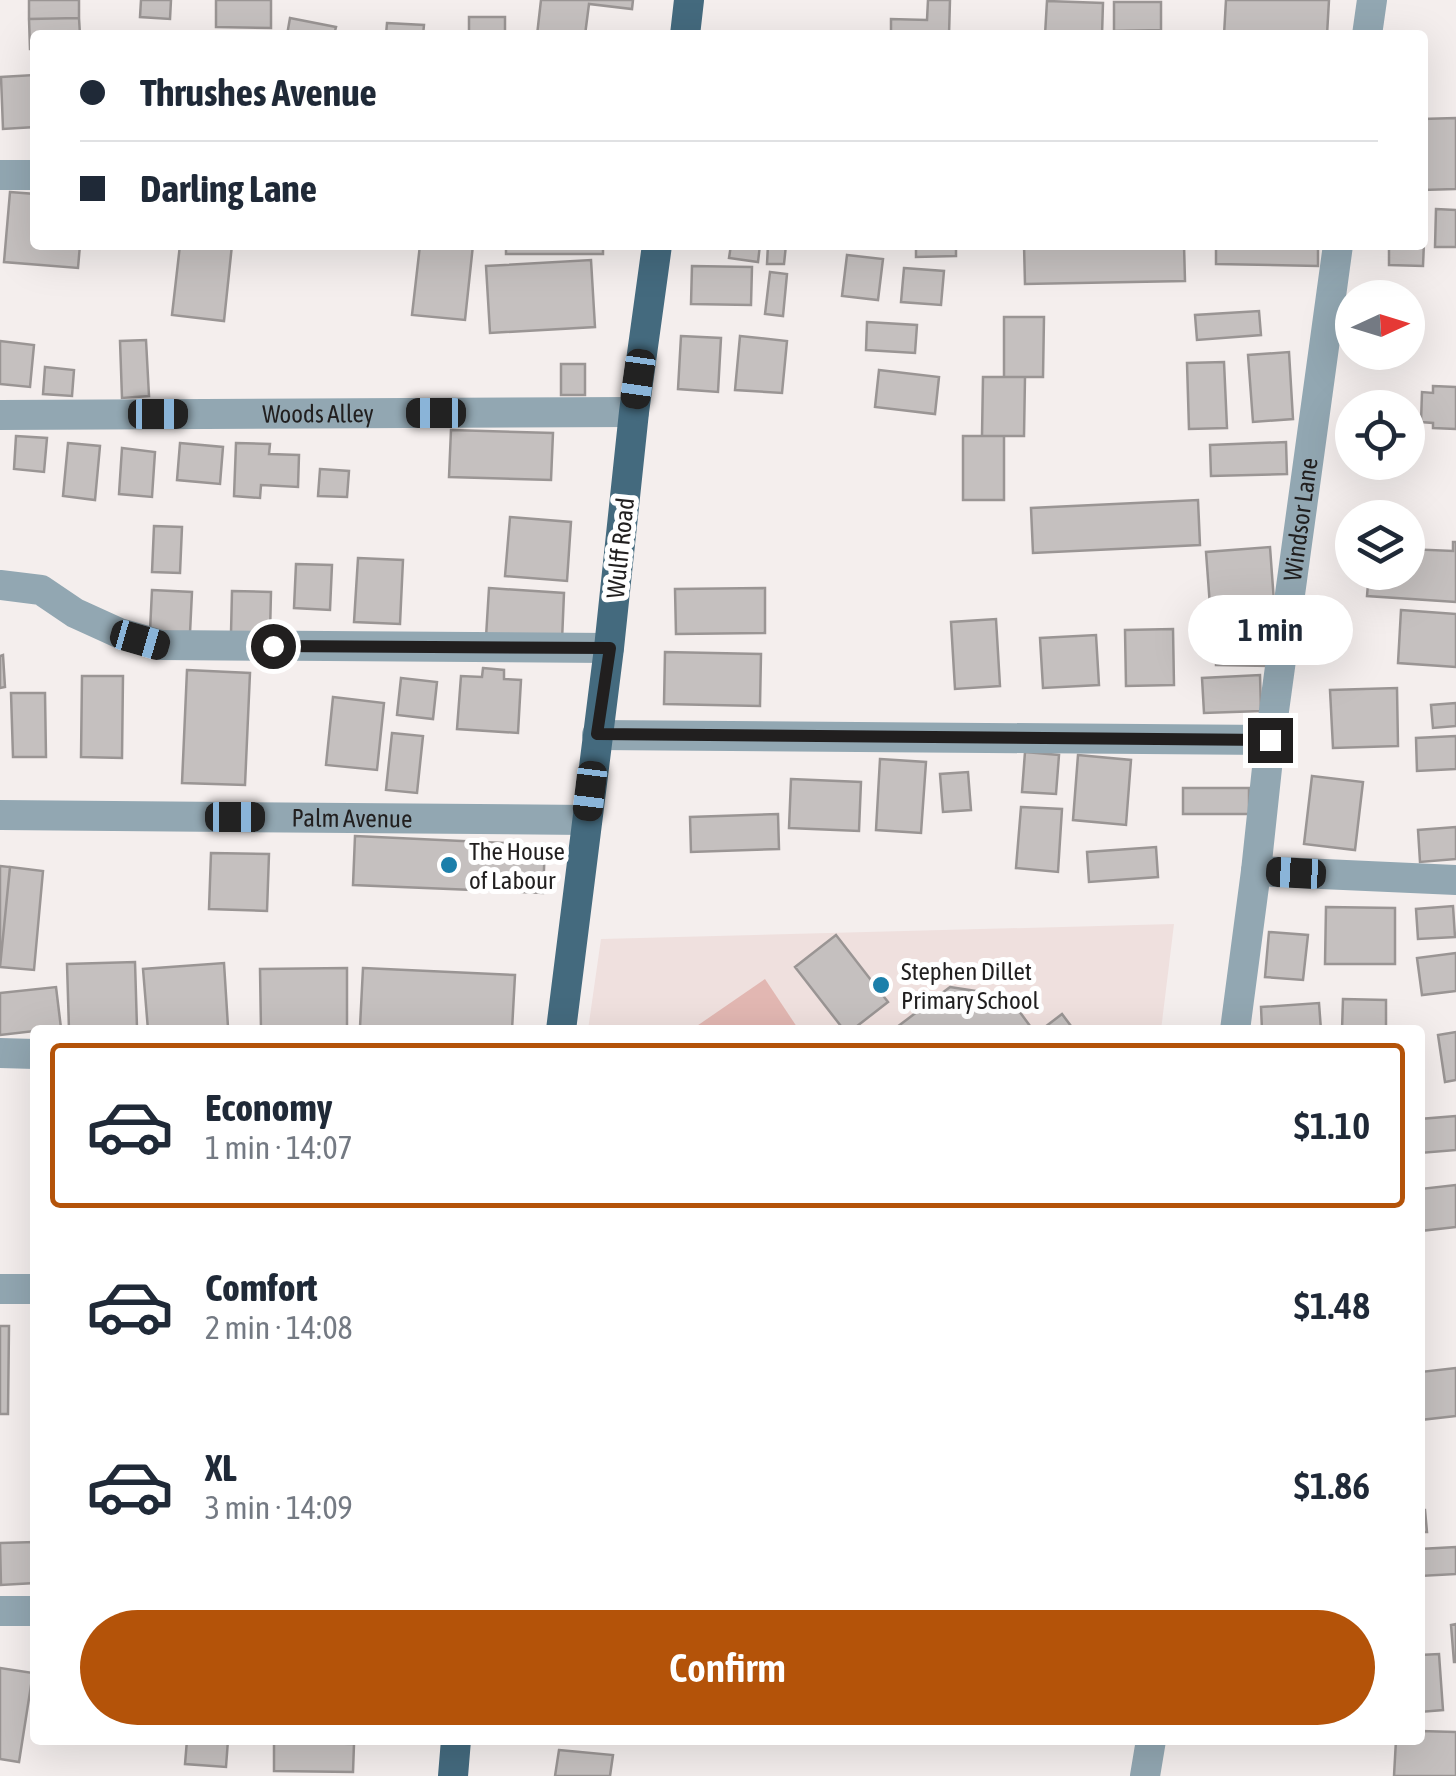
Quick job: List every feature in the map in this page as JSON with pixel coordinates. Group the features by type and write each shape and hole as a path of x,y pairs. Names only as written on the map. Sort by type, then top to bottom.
{"main road":[{"path":"686,30 689,0"},
{"name":"Wulff Road","path":"562,1025 656,250"},
{"path":"452,1776 455,1745"}],"street":[{"path":"1368,30 1372,0"},
{"path":"0,175 30,174"},
{"name":"Windsor Lane","path":"1236,1025 1270,740 1337,250"},
{"name":"Woods Alley","path":"0,415 634,412"},
{"path":"0,585 41,590 119,634 161,646 610,648"},
{"path":"597,734 1270,740"},
{"name":"Palm Avenue","path":"0,815 587,820"},
{"path":"1256,871 1456,880"},
{"path":"0,1054 30,1054"},
{"path":"0,1288 30,1288"},
{"path":"0,1611 30,1611"},
{"path":"1145,1776 1149,1745"}],"shaded area":[{"name":"Stephen Dillet Primary School","path":"1174,924 1162,1025 589,1025 601,939"},
{"path":"765,979 796,1025 698,1025"}],"building":[{"path":"29,0 79,0 79,18 29,19"},
{"path":"141,0 171,0 170,19 140,17"},
{"path":"216,0 271,0 271,28 216,27"},
{"path":"541,0 633,0 632,9 589,4 586,30 538,30"},
{"path":"928,0 950,0 949,30 891,30 891,19 927,20"},
{"path":"1226,0 1329,0 1327,30 1224,30"},
{"path":"1047,1 1103,3 1102,30 1045,30"},
{"path":"1114,2 1161,2 1161,30 1114,30"},
{"path":"469,17 505,17 505,30 469,30"},
{"path":"79,18 80,30 30,30 30,49 29,19"},
{"path":"290,18 336,27 335,30 288,30"},
{"path":"387,23 424,25 424,30 386,30"},
{"path":"30,75 30,127 3,129 1,77"},
{"path":"1456,118 1456,189 1428,190 1428,119"},
{"path":"10,192 30,194 30,250 80,250 78,268 4,262"},
{"path":"1436,209 1456,210 1456,247 1435,247"},
{"path":"179,250 231,250 224,321 172,315"},
{"path":"419,250 472,250 465,320 412,315"},
{"path":"506,250 603,250 603,254 506,254"},
{"path":"730,250 759,250 758,262 729,258"},
{"path":"768,250 785,250 784,264 767,264"},
{"path":"916,250 956,250 956,256 916,257"},
{"path":"1024,250 1184,250 1185,281 1025,284"},
{"path":"1216,250 1318,250 1318,266 1216,264"},
{"path":"1389,250 1424,250 1423,266 1389,265"},
{"path":"847,255 883,259 878,300 842,296"},
{"path":"591,260 595,327 490,333 486,266"},
{"path":"692,266 752,267 751,305 691,304"},
{"path":"904,268 944,271 941,305 901,302"},
{"path":"770,272 787,274 783,316 765,314"},
{"path":"1259,311 1261,335 1197,340 1195,315"},
{"path":"1004,317 1044,317 1043,377 1004,377"},
{"path":"867,322 917,325 915,353 866,350"},
{"path":"681,336 721,338 718,392 678,389"},
{"path":"740,336 787,341 782,393 735,390"},
{"path":"146,340 149,396 122,398 120,341"},
{"path":"0,341 34,345 30,387 0,384"},
{"path":"1289,352 1293,419 1253,422 1248,355"},
{"path":"1224,362 1227,428 1189,429 1187,363"},
{"path":"561,364 585,364 585,395 561,395"},
{"path":"45,367 74,370 72,396 43,394"},
{"path":"879,370 939,377 935,414 875,407"},
{"path":"983,377 1025,377 1024,436 982,436"},
{"path":"1433,386 1456,387 1456,429 1433,428 1433,423 1425,422 1425,392 1433,393"},
{"path":"451,430 553,433 551,480 449,477"},
{"path":"16,436 47,438 44,472 14,469"},
{"path":"963,436 1004,436 1004,500 963,500"},
{"path":"1286,442 1287,474 1211,476 1210,445"},
{"path":"68,443 100,446 95,500 63,496"},
{"path":"180,443 223,447 220,484 177,480"},
{"path":"236,443 270,444 269,454 299,455 298,487 261,485 260,498 234,496"},
{"path":"122,448 155,452 152,497 119,494"},
{"path":"320,469 349,471 347,497 318,496"},
{"path":"1198,500 1200,545 1033,553 1031,508"},
{"path":"510,517 571,522 567,581 505,576"},
{"path":"154,526 182,527 180,573 152,572"},
{"path":"1456,542 1456,602 1367,596 1368,590 1425,590 1425,550 1453,551"},
{"path":"1270,547 1274,602 1210,606 1206,552"},
{"path":"358,558 403,560 400,624 354,622"},
{"path":"296,564 332,565 330,610 294,608"},
{"path":"489,588 564,593 562,641 486,637"},
{"path":"765,588 765,633 676,634 675,589"},
{"path":"152,590 192,592 190,633 150,631"},
{"path":"232,591 271,592 270,633 231,633"},
{"path":"1401,610 1456,614 1456,667 1398,663"},
{"path":"996,619 1000,686 955,689 951,622"},
{"path":"1216,623 1269,623 1269,666 1216,665"},
{"path":"1173,629 1174,685 1126,686 1125,630"},
{"path":"1096,635 1099,685 1043,688 1040,638"},
{"path":"665,652 761,654 760,706 664,704"},
{"path":"3,655 5,687 0,688 0,656"},
{"path":"483,668 504,670 504,679 521,680 518,733 457,729 461,676 482,677"},
{"path":"187,670 250,673 245,785 182,783"},
{"path":"1260,675 1261,711 1204,713 1202,678"},
{"path":"82,676 123,676 122,758 81,757"},
{"path":"401,678 437,682 433,719 397,715"},
{"path":"1397,688 1398,746 1333,748 1330,690"},
{"path":"11,693 45,693 46,757 13,757"},
{"path":"333,697 384,703 377,770 326,765"},
{"path":"1456,703 1456,726 1433,728 1431,705"},
{"path":"392,733 423,736 417,793 386,790"},
{"path":"1456,736 1456,769 1417,771 1416,738"},
{"path":"1025,752 1059,755 1056,794 1022,792"},
{"path":"1078,755 1131,760 1126,825 1073,820"},
{"path":"880,759 926,762 921,833 876,830"},
{"path":"968,772 971,810 943,812 940,774"},
{"path":"1312,776 1363,782 1355,850 1304,844"},
{"path":"791,779 861,782 859,831 789,828"},
{"path":"1183,788 1249,788 1249,814 1183,814"},
{"path":"1021,807 1062,809 1058,872 1016,868"},
{"path":"778,814 779,849 691,852 690,817"},
{"path":"1456,827 1456,859 1420,862 1418,830"},
{"name":"The House of Labour","path":"355,836 545,845 543,893 353,885"},
{"path":"1156,847 1158,877 1089,882 1087,852"},
{"path":"211,853 269,854 267,911 209,909"},
{"path":"0,866 10,867 0,967"},
{"path":"10,867 43,871 34,970 0,967"},
{"path":"1453,906 1455,937 1418,939 1416,909"},
{"path":"1326,907 1395,908 1395,964 1325,964"},
{"path":"1269,932 1308,935 1303,980 1265,977"},
{"path":"836,935 888,1002 858,1025 840,1025 795,967"},
{"path":"1456,953 1456,991 1422,995 1417,958"},
{"path":"135,962 137,1025 69,1025 67,964"},
{"path":"224,963 228,1025 148,1025 143,969"},
{"path":"347,968 347,1025 261,1025 260,969"},
{"path":"363,968 515,975 512,1025 360,1025"},
{"path":"56,987 61,1025 30,1025 30,1032 0,1035 0,993"},
{"path":"950,987 1008,996 1029,1025 900,1025"},
{"path":"1343,999 1386,1000 1386,1025 1342,1025"},
{"path":"1319,1003 1321,1025 1262,1025 1261,1007"},
{"path":"1062,1014 1070,1025 1048,1025"},
{"path":"1456,1032 1456,1080 1445,1082 1438,1035"},
{"path":"1456,1116 1456,1150 1425,1153 1425,1119"},
{"path":"1456,1185 1456,1227 1425,1230 1425,1188"},
{"path":"0,1326 9,1326 8,1414 0,1414"},
{"path":"1456,1368 1456,1416 1425,1419 1425,1371"},
{"path":"30,1542 30,1583 1,1585 0,1543"},
{"path":"1456,1547 1456,1574 1425,1576 1425,1549"},
{"path":"1456,1624 1456,1662 1454,1662 1451,1625"},
{"path":"1439,1654 1443,1710 1425,1712 1425,1655"},
{"path":"0,1668 30,1673 19,1762 0,1759"},
{"path":"1425,1731 1456,1732 1456,1776 1394,1776 1396,1745 1425,1745"},
{"path":"187,1745 228,1745 226,1767 185,1764"},
{"path":"274,1745 354,1745 353,1772 274,1771"},
{"path":"559,1750 613,1755 610,1776 555,1776"}],"place":[{"name":"The House of Labour","path":"449,865"},
{"name":"Stephen Dillet Primary School","path":"881,985"}],"route":[{"path":"273,646 610,648 597,734 1270,740"}]}
